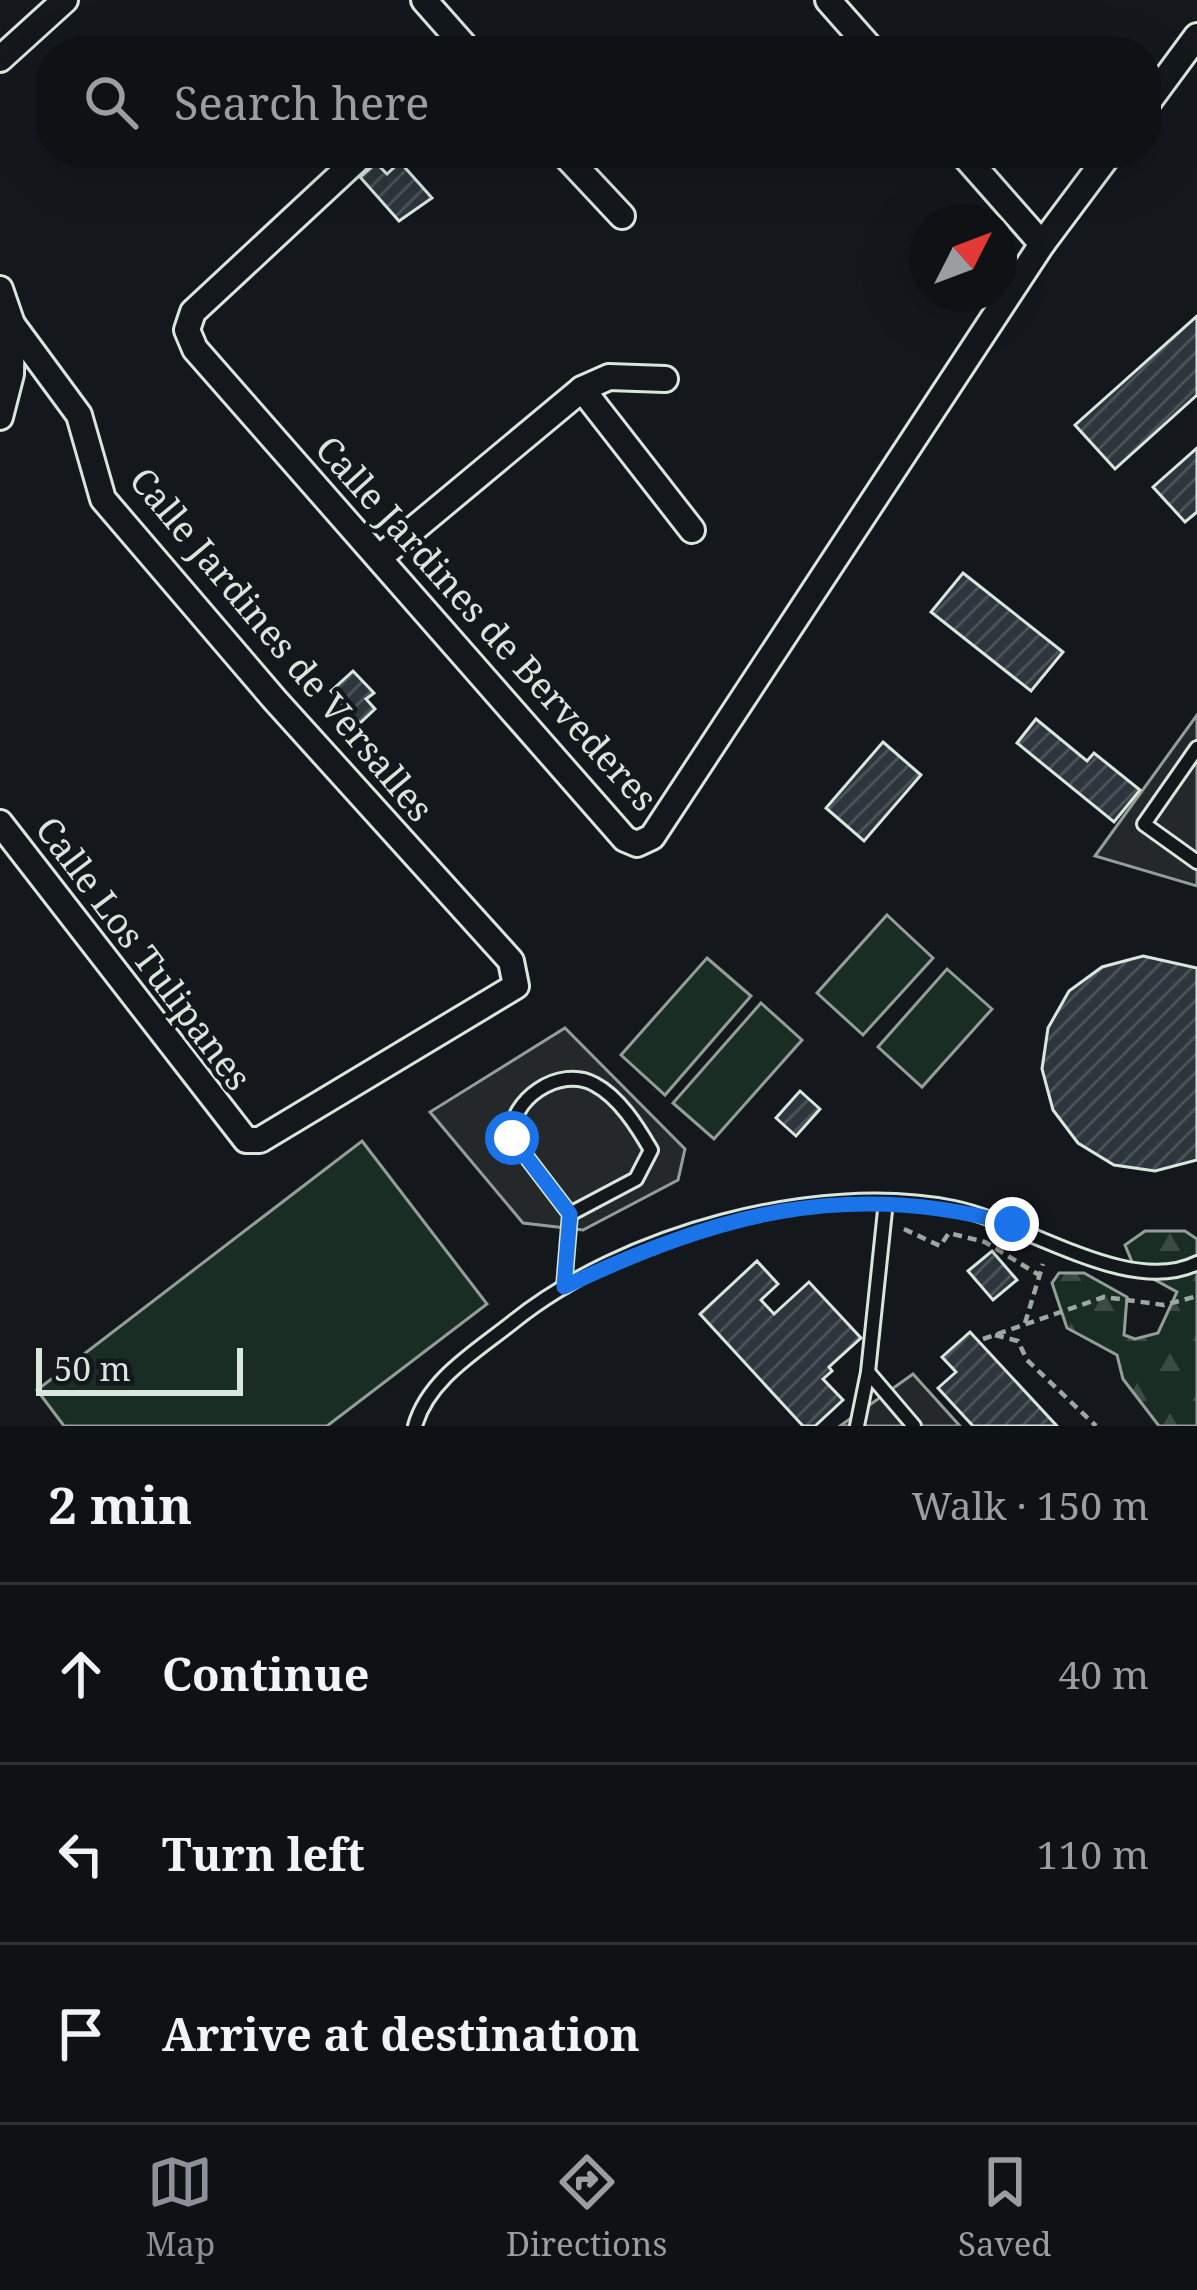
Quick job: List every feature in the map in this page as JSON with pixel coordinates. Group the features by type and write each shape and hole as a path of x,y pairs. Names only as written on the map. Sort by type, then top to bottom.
{"street":[{"path":"0,59 64,0"},
{"path":"424,0 456,36"},
{"path":"828,0 860,36"},
{"path":"1161,85 1197,36"},
{"name":"Calle Jardines de Bervederes","path":"348,168 193,312 187,330 195,349 625,839 638,844 652,837 1042,244 1099,168"},
{"path":"577,168 622,216"},
{"path":"975,168 1042,244"},
{"name":"Calle Jardines de Versalles","path":"0,290 12,324 79,415 103,499 274,700 511,961"},
{"path":"0,417 10,374 12,324"},
{"path":"379,558 582,388 609,377 665,379"},
{"path":"582,388 692,530"},
{"name":"Calle Los Tulipanes","path":"0,823 246,1140 260,1140 506,995 516,986 511,961"}],"lane":[{"path":"1197,748 1144,824 1197,862"},
{"path":"564,1287 570,1214 512,1138 510,1124 517,1107 532,1095 558,1081 581,1078 604,1090 651,1150 636,1179 570,1214"},
{"path":"415,1426 437,1383 564,1287 662,1243 761,1212 826,1201 953,1208 1012,1224 1129,1272 1176,1273 1197,1263"},
{"path":"857,1426 868,1372 886,1202"},
{"path":"868,1372 914,1426"}],"path":[{"path":"904,1228 940,1246 949,1233 986,1242 1039,1275"},
{"path":"1025,1323 1043,1264"},
{"path":"983,1339 1104,1297 1164,1306 1194,1297"},
{"path":"994,1335 1018,1341 1027,1360 1096,1426"}],"green space":[{"path":"887,915 933,958 863,1035 817,993"},
{"path":"707,958 751,996 665,1095 621,1055"},
{"path":"947,969 992,1009 922,1087 878,1047"},
{"path":"761,1003 802,1040 714,1139 673,1103"},
{"path":"362,1141 487,1304 327,1426 64,1426 37,1390"},
{"path":"1145,1231 1185,1231 1197,1239 1197,1426 1159,1426 1123,1379 1117,1355 1067,1328 1052,1283 1059,1273 1084,1273 1127,1297 1124,1335 1135,1339 1158,1333 1177,1292 1135,1269 1125,1245"}],"shaded area":[{"path":"1197,715 1197,886 1095,856"},
{"path":"565,1028 685,1149 678,1180 583,1230 523,1223 430,1112"},
{"path":"913,1374 960,1426 840,1426"}],"building":[{"path":"370,168 381,168 387,174 394,168 405,168 432,198 399,221 360,177"},
{"path":"1197,316 1197,395 1115,469 1075,425"},
{"path":"1197,448 1197,512 1185,522 1153,487"},
{"path":"963,573 1063,652 1031,691 931,612"},
{"path":"353,671 374,693 366,699 375,709 360,723 331,691"},
{"path":"1036,719 1087,761 1094,753 1140,790 1114,822 1017,743"},
{"path":"883,742 921,775 864,841 826,808"},
{"path":"1143,956 1197,968 1197,1160 1155,1171 1114,1165 1078,1143 1053,1110 1042,1069 1048,1028 1069,991 1102,967"},
{"path":"800,1091 820,1109 796,1136 776,1118"},
{"path":"992,1251 1017,1280 993,1300 968,1271"},
{"path":"757,1261 778,1284 761,1300 774,1314 809,1282 861,1338 829,1367 832,1371 823,1379 843,1400 815,1426 803,1426 700,1314"},
{"path":"970,1332 1057,1426 973,1426 938,1388 956,1372 942,1357"}],"route":[{"path":"512,1138 570,1214 564,1287 662,1243 761,1212 826,1201 953,1208 1012,1224"}]}
